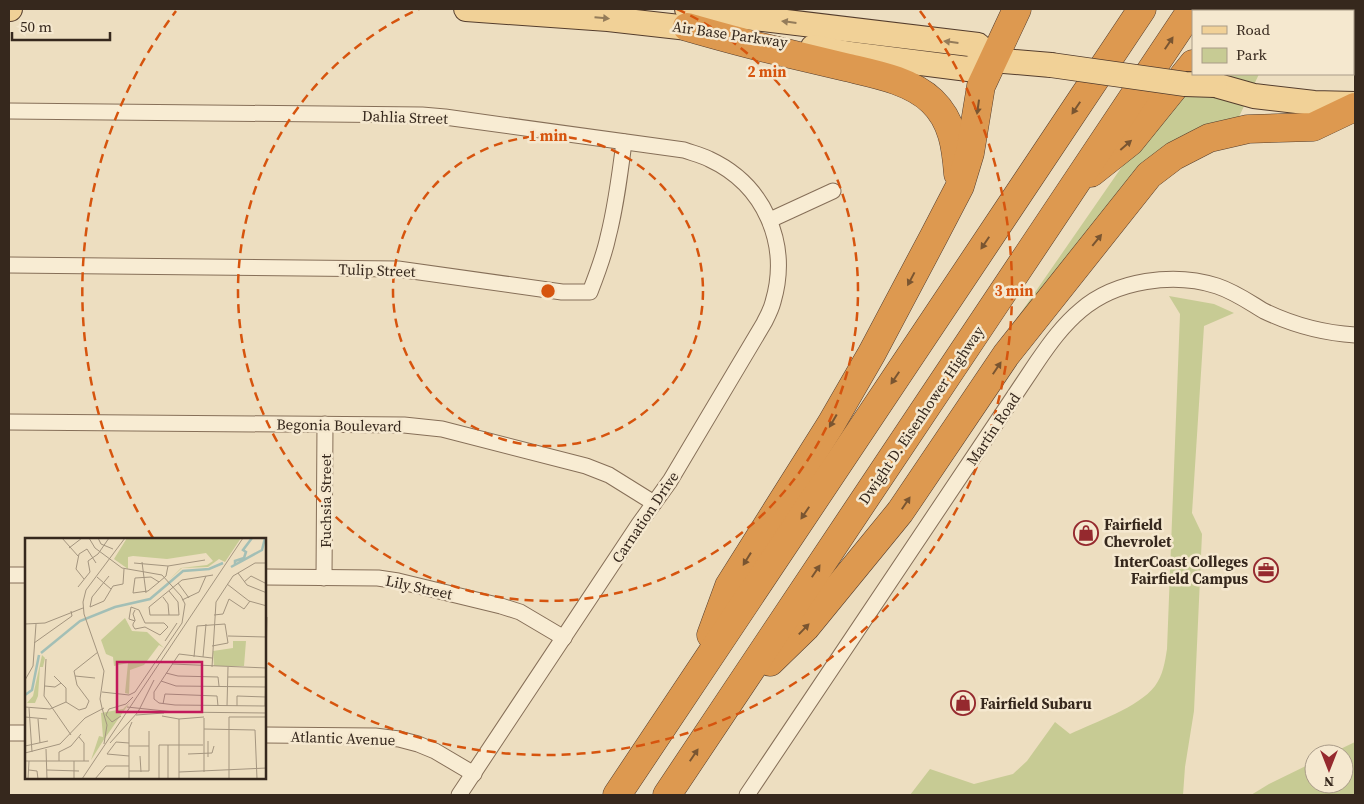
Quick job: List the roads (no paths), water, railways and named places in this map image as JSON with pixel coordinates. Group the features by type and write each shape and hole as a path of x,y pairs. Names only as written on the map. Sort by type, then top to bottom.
{"highway":[{"path":"694,681 729,586 832,424 960,186 970,153 981,86 1017,9"},
{"path":"617,795 1142,9"},
{"name":"Dwight D. Eisenhower Highway","path":"667,795 1192,9"},
{"path":"687,18 885,78 921,92 942,112 950,128 955,144 960,186"},
{"path":"1074,186 1130,142 1192,65"},
{"path":"731,699 806,627 900,512 1006,355 1149,176 1174,156 1210,138 1248,129 1313,127 1355,108"}],"main road":[{"name":"Air Base Parkway","path":"466,9 608,19 754,18 978,45 992,60"},
{"path":"992,60 1051,65 1185,84 1215,85 1254,96 1314,103 1355,104"}],"street":[{"name":"Dahlia Street","path":"9,111 422,115 684,150 709,159 733,173 748,187 770,220"},
{"name":"Tulip Street","path":"9,265 398,269 562,292 590,292 608,238 616,203 624,142"},
{"path":"770,220 833,191"},
{"name":"Carnation Drive","path":"459,795 654,503 670,482 764,323 773,304 777,283 776,239 770,220"},
{"name":"Martin Road","path":"747,795 1037,362 1065,324 1081,310 1116,290 1140,282 1164,279 1191,280 1217,286 1238,294 1283,320 1308,328 1337,334 1355,335"},
{"name":"Begonia Boulevard","path":"9,422 404,425 442,429 586,466 609,475 654,503"},
{"name":"Fuchsia Street","path":"324,578 325,424"},
{"path":"9,575 25,575"},
{"name":"Lily Street","path":"266,577 378,578 398,581 520,612 564,638"},
{"path":"9,733 25,733"},
{"name":"Atlantic Avenue","path":"266,735 375,736 399,739 435,751 474,774"}],"place":[{"name":"Fairfield Chevrolet","path":"1086,533"},
{"name":"InterCoast Colleges Fairfield Campus","path":"1266,570"},
{"name":"Fairfield Subaru","path":"963,703"}]}
